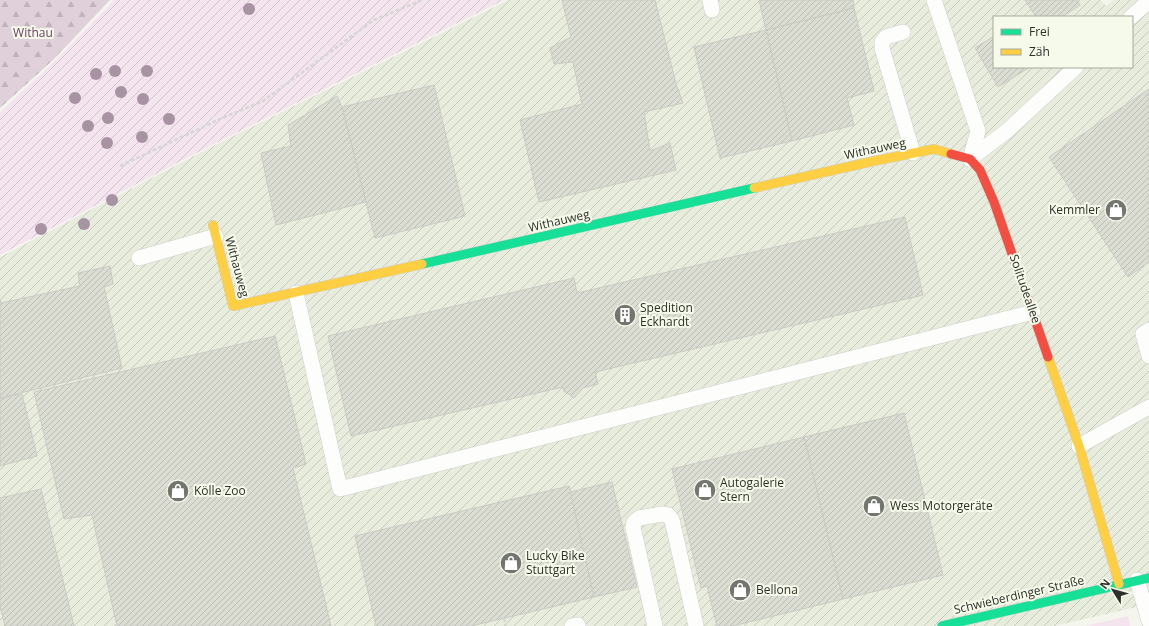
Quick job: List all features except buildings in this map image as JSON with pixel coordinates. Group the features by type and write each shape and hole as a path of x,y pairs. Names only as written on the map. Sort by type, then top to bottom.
{"street":[{"name":"Withauweg","path":"214,230 233,306 934,148 970,159"},
{"name":"Solitudeallee","path":"970,159 980,170 994,202 1033,312 1079,446 1119,584"},
{"name":"Schwieberdinger Straße","path":"942,626 1143,579"}],"lane":[{"path":"934,0 978,131 970,159"},
{"path":"1132,16 1149,1"},
{"path":"903,32 886,37 882,42 882,48 913,153"},
{"path":"970,159 1008,130 1075,68"},
{"path":"140,258 214,230"},
{"path":"296,293 340,489 1033,312"},
{"path":"1149,330 1142,334 1149,356"},
{"path":"1079,446 1149,407"},
{"path":"655,626 633,527 634,522 639,518 662,514 668,515 672,520 696,626"},
{"path":"1143,579 1149,621"},
{"path":"572,626 578,626"}],"path":[{"path":"120,166 218,120 263,101 374,20 422,0"},
{"path":"504,618 506,626"}],"shaded area":[{"path":"114,0 504,0 214,144 0,255 0,112 56,60"},
{"path":"508,0 1101,0 1106,6 1114,0 1149,0 1149,604 1055,626 0,626 0,257 215,145"},
{"path":"1128,616 1130,626 1086,626"}],"green space":[{"name":"Withau","path":"0,0 110,0 54,59 0,108"}],"traffic: fast":[{"path":"422,264 754,188"},
{"path":"942,626 1149,578"}],"traffic: slow":[{"path":"754,188 934,149 951,154"},
{"path":"213,225 233,306 422,264"},
{"path":"1048,357 1079,446 1119,584"}],"traffic: jam":[{"path":"951,154 970,159 980,170 994,202 1048,357"}],"place":[{"name":"Kemmler","path":"1116,210"},
{"name":"Spedition Eckhardt","path":"625,315"},
{"name":"Autogalerie Stern","path":"705,490"},
{"name":"Kölle Zoo","path":"178,491"},
{"name":"Wess Motorgeräte","path":"874,506"},
{"name":"Lucky Bike Stuttgart","path":"511,563"},
{"name":"Bellona","path":"740,590"}]}
